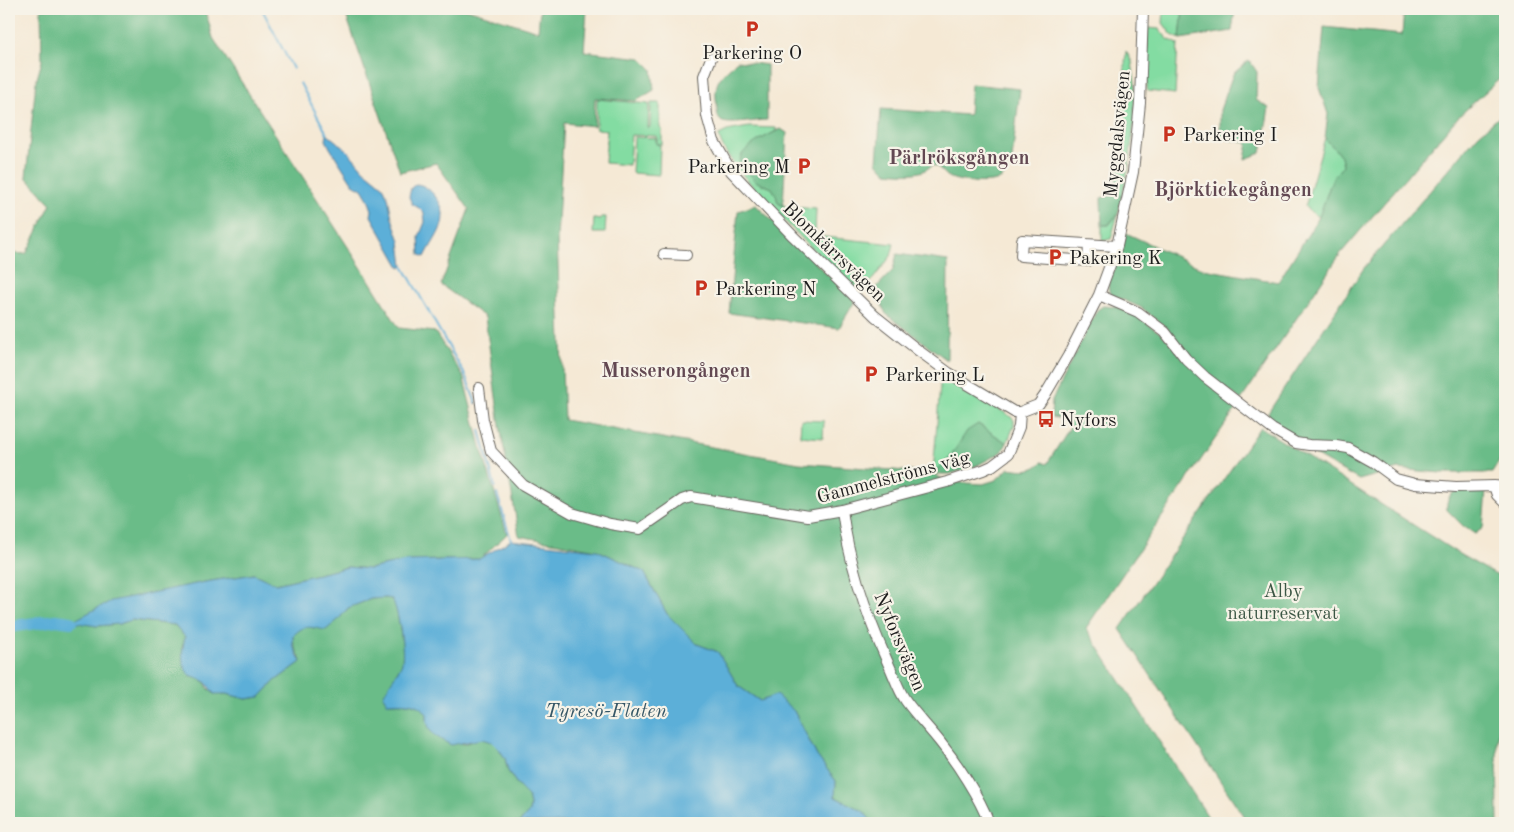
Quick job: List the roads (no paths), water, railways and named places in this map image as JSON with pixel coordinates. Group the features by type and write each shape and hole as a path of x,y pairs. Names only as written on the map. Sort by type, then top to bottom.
{"street":[{"name":"Myggdalsvägen","path":"1020,412 1038,405 1068,356 1099,296 1117,246 1133,172 1140,103 1142,9"},
{"name":"Blomkärrsvägen","path":"711,58 704,76 707,116 714,141 736,176 793,236 875,316 949,373 1014,412 1020,412"},
{"path":"1089,244 1088,261 1021,256 1022,240 1089,244 1117,246"},
{"path":"664,254 686,255"},
{"path":"1099,296 1138,312 1165,332 1186,360 1205,377 1272,429 1296,443 1309,446 1348,448 1373,462 1396,479 1415,484 1456,487 1505,487"},
{"name":"Gammelströms väg","path":"479,388 483,420 491,451 524,485 572,512 610,524 640,529 682,500 691,497 808,516 842,510 947,482 983,470 1008,454 1019,427 1020,412"},
{"path":"1494,486 1497,495 1505,503"},
{"name":"Nyforsvägen","path":"842,510 844,527 865,608 905,700 942,744 965,779 989,823"}],"water":[{"path":"327,134 347,150 363,169 384,188 400,241 403,266 400,267 371,216 372,210 362,189 353,184 330,148 326,140"},
{"path":"416,184 424,186 431,191 443,212 443,220 438,235 425,257 420,255 419,237 425,222 424,213 412,204 409,197 411,188"},
{"name":"Tyresö-Flaten","path":"511,540 597,550 644,572 667,614 697,644 718,652 738,686 760,701 776,695 794,711 817,756 836,781 835,797 863,811 873,823 519,823 529,812 528,796 508,771 505,758 492,742 482,739 451,745 433,734 428,726 427,714 418,706 409,703 387,703 383,696 401,665 403,652 397,612 392,599 371,599 348,608 326,630 308,627 301,629 293,636 293,645 301,662 275,681 260,697 246,699 227,694 214,694 204,681 189,674 185,669 183,659 185,637 175,625 132,620 119,624 97,626 71,622 111,601 205,582 254,574 276,584 348,567 369,569 406,561 479,559"}],"waterway":[{"path":"262,9 293,69"},
{"path":"300,83 327,134"},
{"path":"403,266 433,319"},
{"path":"434,321 465,375 476,403"},
{"path":"480,430 495,487"},
{"path":"497,494 511,540"},
{"path":"9,627 56,620 71,622"}],"place":[{"name":"Parkering O","path":"752,29"},
{"name":"Parkering I","path":"1169,134"},
{"name":"Parkering M","path":"804,166"},
{"name":"Pakering K","path":"1055,257"},
{"name":"Parkering N","path":"701,288"},
{"name":"Parkering L","path":"871,374"},
{"name":"Nyfors","path":"1046,419"}],"district":[{"name":"Pärlröksgången","path":"959,157"},
{"name":"Björktickegången","path":"1233,189"},
{"name":"Musserongången","path":"676,370"}],"park label":[{"name":"Alby naturreservat","path":"1283,601"}]}
